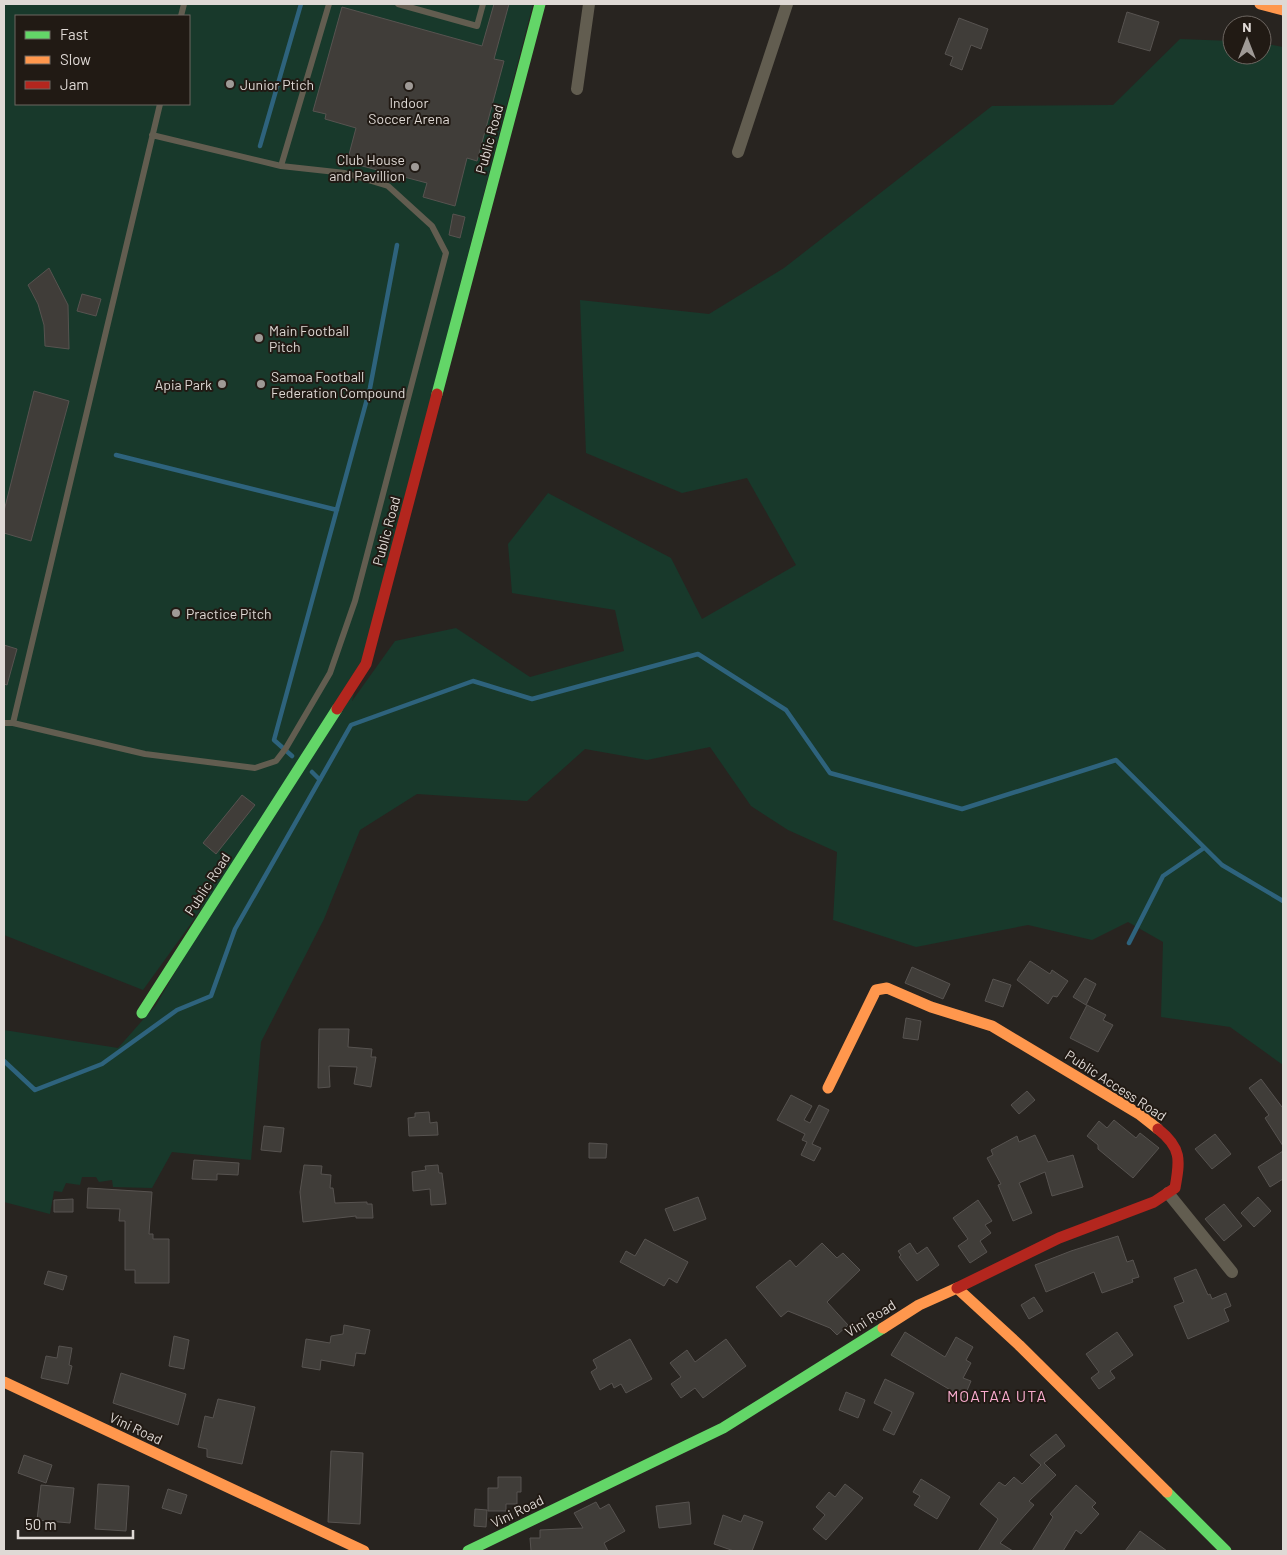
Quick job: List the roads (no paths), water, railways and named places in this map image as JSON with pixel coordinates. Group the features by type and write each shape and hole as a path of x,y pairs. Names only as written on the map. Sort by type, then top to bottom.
{"street":[{"name":"Public Road","path":"142,1013 366,664 540,4"},
{"path":"577,89 589,4"},
{"path":"738,152 787,4"},
{"path":"1260,4 1283,10"},
{"name":"Public Access Road","path":"828,1088 876,990 887,988 931,1007 992,1026 1139,1114 1172,1140 1180,1161 1175,1188 1168,1193"},
{"path":"1226,1551 1020,1345 957,1288 1059,1238 1154,1202 1168,1193 1232,1272"},
{"name":"Vini Road","path":"468,1551 723,1428 919,1305 957,1288"},
{"name":"Vini Road","path":"4,1382 364,1551"}],"lane":[{"path":"281,166 329,4"},
{"path":"398,4 477,26 483,4"},
{"path":"12,723 160,105"},
{"path":"4,723 12,723 144,754 255,768 276,761 286,748 330,673 354,601 446,252 432,226 388,186 345,173 281,166 152,135"}],"waterway":[{"path":"260,146 301,4"},
{"path":"292,756 274,740 370,388 397,245"},
{"path":"116,455 337,510"},
{"path":"4,1061 35,1090 102,1064 177,1010 211,996 235,929 351,725 473,681 532,699 698,654 786,710 830,773 962,809 1116,760 1222,865 1283,901"},
{"path":"312,772 320,780"},
{"path":"1129,943 1163,876 1204,848"}],"place":[{"name":"Junior Ptich","path":"230,84"},
{"name":"Indoor Soccer Arena","path":"409,86"},
{"name":"Club House and Pavillion","path":"415,167"},
{"name":"Main Football Pitch","path":"259,338"},
{"name":"Apia Park","path":"222,384"},
{"name":"Samoa Football Federation Compound","path":"261,384"},
{"name":"Practice Pitch","path":"176,613"}],"district":[{"name":"MOATA'A UTA","path":"997,1395"}]}
